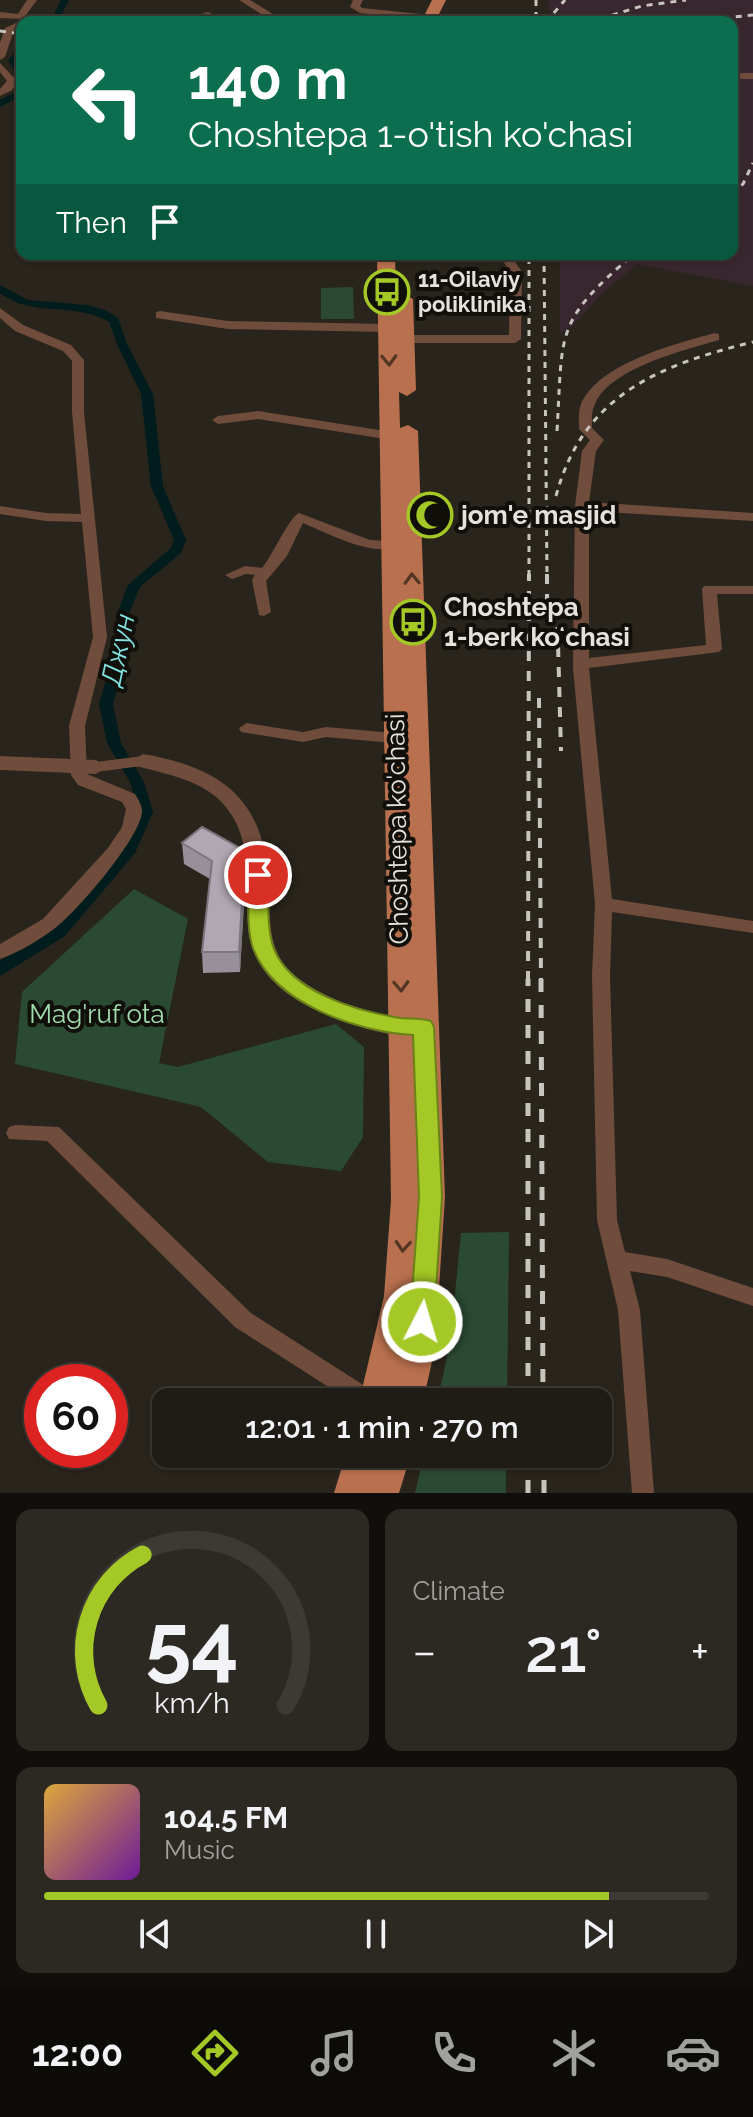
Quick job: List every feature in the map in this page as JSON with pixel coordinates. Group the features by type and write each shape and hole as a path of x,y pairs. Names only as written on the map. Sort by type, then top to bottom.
{"main road":[{"path":"437,16 450,0"},
{"name":"Choshtepa ko'chasi","path":"378,1388 390,1350 400,1296 412,1026 394,260"},
{"name":"Choshtepa ko'chasi","path":"397,334 391,545 396,656 394,738 409,907"},
{"name":"Choshtepa ko'chasi","path":"409,1388 421,1335 430,1197 412,1026"},
{"path":"351,1493 359,1468"},
{"path":"382,1493 390,1468"}],"street":[{"path":"30,16 44,0"},
{"path":"244,0 271,16"},
{"path":"358,0 355,7 360,10 400,16"},
{"path":"0,57 10,28 16,25"},
{"path":"0,66 12,81 9,88 0,93"},
{"path":"160,315 228,325 515,339 516,272 508,260"},
{"path":"0,312 19,328 67,348 78,360 78,412 100,637 77,726 88,767"},
{"path":"643,1493 629,1310 607,1220 601,976 604,904 581,664 582,506 589,451 597,440 586,429 588,404 594,393 647,358 715,337"},
{"path":"218,420 258,415 392,436"},
{"path":"582,506 753,517"},
{"path":"0,510 46,517 88,518"},
{"path":"264,612 259,580 280,556 299,517 368,544 391,545"},
{"path":"232,575 245,570 263,572"},
{"path":"581,664 714,649 709,589 753,590"},
{"path":"247,728 303,737 326,732 394,738"},
{"path":"0,763 88,767 143,761 167,764 202,777 241,808 257,856 262,946 273,967 294,987 344,1013 412,1026"},
{"path":"0,952 49,924 114,852 130,827 134,809 129,798 84,781 79,775 88,767"},
{"path":"604,904 753,927"},
{"path":"16,1133 52,1133 243,1320 351,1388"},
{"path":"619,1260 667,1268 753,1297"}],"shaded area":[{"path":"548,0 753,0 753,286 637,264 601,294 572,327 560,333 560,260 738,260 738,16 551,16"}],"green space":[{"path":"353,287 354,319 321,319 321,288"},
{"name":"Mag'ruf ota","path":"134,889 188,919 159,1063 178,1067 336,1024 364,1047 363,1137 341,1171 268,1162 201,1107 15,1064 22,992"},
{"path":"509,1232 507,1388 440,1388 450,1344 461,1233"},
{"path":"421,1468 506,1468 506,1493 415,1493"}],"building":[{"path":"202,827 242,849 239,952 202,952 212,861 182,843"}],"waterway":[{"name":"Джун","path":"57,16 65,0"},
{"name":"Джун","path":"16,56 12,60 16,67"},
{"name":"Джун","path":"0,104 16,95"},
{"name":"Джун","path":"0,288 26,303 87,308 114,320 122,344 147,394 157,486 180,540 177,550 134,585 122,616 125,639 106,704 114,743 137,782 146,812 130,849 60,932 14,958 0,970"}],"railway":[{"path":"536,0 536,16"},
{"path":"551,16 565,0"},
{"path":"609,16 642,6 686,0"},
{"path":"738,17 753,15"},
{"path":"0,31 16,33"},
{"path":"738,188 753,163"},
{"path":"529,260 529,574"},
{"path":"544,260 547,576"},
{"path":"557,431 560,371 568,330 589,296 627,260"},
{"path":"556,496 568,461 585,433 605,409 629,390 656,374 686,362 753,342"},
{"path":"528,981 529,574"},
{"path":"547,576 547,624"},
{"path":"557,607 561,751"},
{"path":"539,698 541,981"},
{"path":"541,979 543,1388"},
{"path":"528,981 528,1388"},
{"path":"528,1468 528,1493"},
{"path":"544,1468 544,1493"}],"place":[{"name":"11-Oilaviy poliklinika","path":"387,292"},
{"name":"jom'e masjid","path":"430,515"},
{"name":"Choshtepa 1-berk koʻchasi","path":"413,622"}],"route":[{"path":"258,875 262,946 273,967 294,987 344,1013 402,1026 423,1027 430,1197 422,1322"}]}
